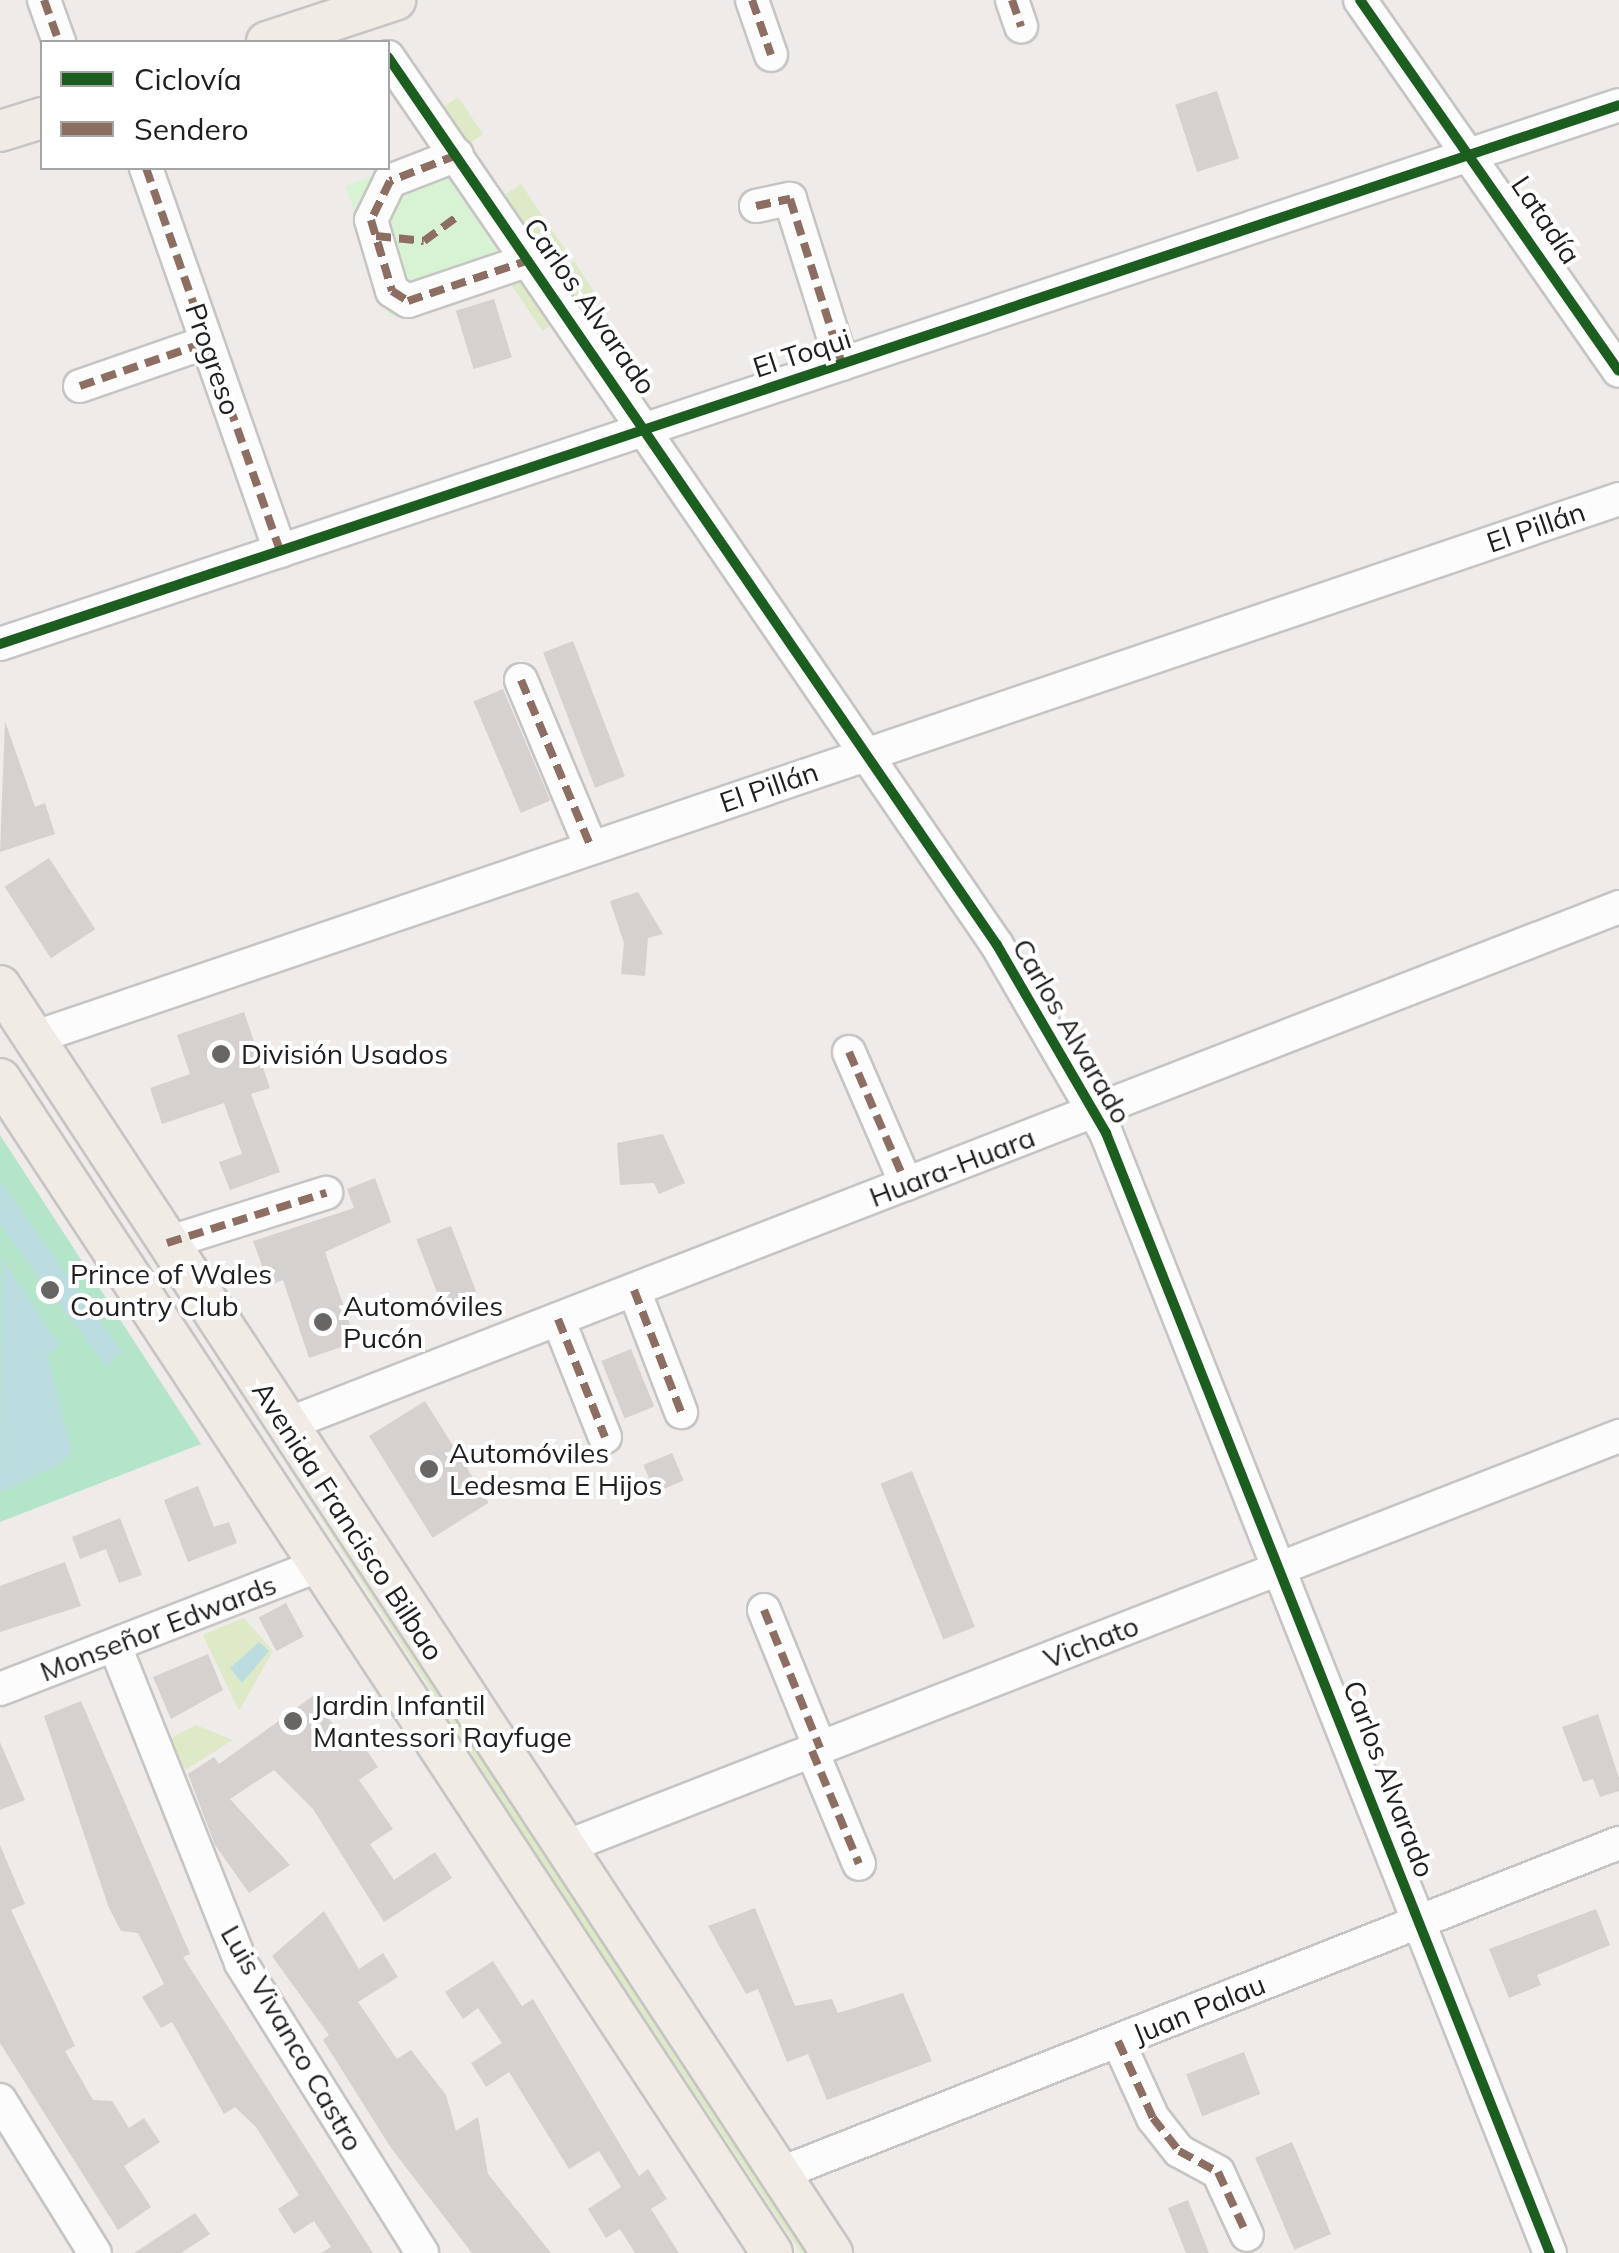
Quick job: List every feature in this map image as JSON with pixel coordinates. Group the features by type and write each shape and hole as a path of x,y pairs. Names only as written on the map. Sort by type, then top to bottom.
{"main road":[{"path":"275,40 361,18 395,0"},
{"path":"0,132 40,119"},
{"name":"Avenida Francisco Bilbao","path":"0,986 832,2253"},
{"name":"Avenida Francisco Bilbao","path":"0,1079 772,2253"},
{"path":"317,1566 360,1570 396,1594"}],"street":[{"path":"44,0 58,40"},
{"path":"752,0 771,55"},
{"name":"Latadía","path":"1360,0 1474,154 1619,371"},
{"name":"Carlos Alvarado","path":"390,60 648,428 1050,1028 1095,1112 1160,1251 1550,2253"},
{"name":"El Toqui","path":"0,644 1619,105"},
{"name":"Carlos Alvarado","path":"457,155 390,181 372,220 392,291 408,300 529,260"},
{"name":"Progreso","path":"147,170 280,551"},
{"path":"756,206 790,199 842,364"},
{"path":"80,386 207,342"},
{"name":"El Pillán","path":"34,1038 1619,499"},
{"path":"521,680 590,847"},
{"name":"Huara-Huara","path":"285,1425 1619,907"},
{"path":"849,1052 906,1184"},
{"path":"167,1243 326,1192"},
{"path":"634,1290 681,1412"},
{"path":"558,1320 604,1437"},
{"name":"Vichato","path":"564,1848 1619,1436"},
{"name":"Monseñor Edwards","path":"0,1689 317,1566"},
{"path":"764,1610 859,1864"},
{"name":"Luis Vivanco Castro","path":"116,1646 241,1962 422,2253"},
{"name":"Juan Palau","path":"779,2174 1619,1843"},
{"path":"1118,2041 1153,2118 1178,2151 1218,2172 1247,2234"},
{"path":"0,2100 95,2253"}],"green space":[{"path":"458,97 483,134 468,144 443,107"},
{"path":"441,151 521,269 389,317 346,186"},
{"path":"521,184 566,251 550,262 504,195"},
{"path":"574,261 597,296 580,307 557,272"},
{"path":"522,272 556,322 542,331 509,281"},
{"path":"0,1017 810,2253 801,2253 534,1851"},
{"name":"Prince of Wales Country Club","path":"0,1135 201,1444 0,1522"},
{"path":"244,1618 273,1651 239,1711 203,1635"},
{"path":"196,1725 233,1740 185,1770 169,1739"}],"water":[{"path":"0,1181 122,1352 106,1366 0,1225"},
{"path":"2,1258 59,1345 47,1356 72,1450 61,1464 0,1492"},
{"path":"259,1642 269,1651 242,1683 230,1668"}],"building":[{"path":"1217,91 1239,159 1197,172 1175,105"},
{"path":"494,299 512,357 474,369 456,311"},
{"path":"573,641 625,776 595,788 543,652"},
{"path":"503,689 550,800 521,813 474,702"},
{"path":"5,721 35,807 45,803 55,834 0,852"},
{"path":"49,858 95,929 51,958 5,887"},
{"path":"638,892 663,934 648,938 645,976 621,974 624,943 610,901"},
{"name":"División Usados","path":"244,1012 270,1088 251,1094 280,1172 230,1190 219,1162 242,1154 224,1103 162,1124 150,1088 190,1074 177,1035"},
{"path":"663,1134 685,1183 659,1194 654,1183 620,1185 617,1143"},
{"path":"375,1178 391,1222 325,1252 356,1342 309,1358 283,1280 269,1285 253,1241 354,1208 347,1189"},
{"path":"451,1226 476,1292 442,1306 416,1239"},
{"path":"631,1349 654,1406 625,1418 601,1361"},
{"name":"Automóviles Ledesma E Hijos","path":"425,1401 489,1503 433,1538 369,1436"},
{"path":"672,1453 684,1481 655,1493 643,1465"},
{"path":"912,1471 975,1627 943,1640 880,1484"},
{"path":"198,1486 214,1527 229,1522 237,1543 188,1562 164,1500"},
{"path":"120,1518 142,1575 119,1583 106,1549 80,1559 72,1537"},
{"path":"65,1562 81,1606 0,1632 0,1586"},
{"path":"286,1603 304,1637 276,1651 259,1618"},
{"path":"208,1654 223,1690 171,1719 153,1677"},
{"path":"313,1696 346,1743 357,1736 378,1767 359,1780 393,1829 370,1844 394,1880 435,1852 452,1878 384,1922 313,1809 274,1770 230,1799 290,1865 249,1893 215,1845 188,1774 214,1757 219,1764"},
{"path":"81,1701 190,1954 183,1957 373,2253 321,2253 331,2247 314,2221 294,2234 278,2209 299,2195 256,2127 235,2107 224,2114 172,2022 161,2028 142,1997 164,1984 138,1933 121,1931 109,1908 44,1716"},
{"path":"1598,1714 1619,1778 1619,1791 1600,1797 1593,1779 1583,1782 1562,1727"},
{"path":"0,1742 25,1800 0,1810"},
{"path":"0,1845 25,1904 11,1910 75,2046 65,2051 93,2100 112,2101 129,2128 144,2118 160,2142 124,2166 151,2207 118,2230 0,2043"},
{"path":"755,1908 795,2006 832,1999 838,2013 903,1993 932,2061 827,2100 808,2054 787,2062 758,1989 746,1994 708,1926"},
{"path":"1596,1909 1610,1945 1537,1975 1541,1985 1509,1998 1489,1949"},
{"path":"324,1911 359,1969 383,1953 398,1977 358,2002 397,2059 411,2050 446,2095 456,2131 478,2117 488,2174 551,2253 472,2253 391,2148 323,2040 329,2035 272,1956"},
{"path":"493,1961 522,2006 533,1999 639,2176 648,2169 667,2199 651,2209 679,2253 635,2253 620,2229 606,2238 588,2209 621,2187 599,2151 569,2169 509,2072 486,2087 471,2063 502,2043 478,2008 463,2019 445,1992"},
{"path":"1244,2052 1260,2094 1202,2116 1186,2074"},
{"path":"1292,2142 1331,2234 1294,2250 1255,2158"},
{"path":"1188,2200 1209,2253 1186,2253 1168,2208"},
{"path":"195,2213 210,2234 181,2253 134,2253"}],"marked path":[{"path":"44,0 58,40"},
{"path":"752,0 771,55"},
{"path":"1012,0 1021,26"},
{"path":"457,155 390,181 371,220 392,291 408,301 529,260"},
{"path":"147,170 280,551"},
{"path":"756,206 790,199 842,364"},
{"path":"376,236 424,241 458,216"},
{"path":"80,386 207,342"},
{"path":"521,680 591,847"},
{"path":"849,1052 906,1184"},
{"path":"167,1243 326,1193"},
{"path":"634,1290 681,1412"},
{"path":"558,1319 605,1437"},
{"path":"764,1610 820,1748"},
{"path":"812,1751 859,1864"},
{"path":"1118,2041 1153,2118 1179,2151 1218,2172 1247,2235"}],"cycle path":[{"path":"1360,0 1619,371"},
{"path":"390,60 997,945 1106,1133 1550,2253"},
{"path":"0,644 1619,105"}],"place":[{"name":"División Usados","path":"221,1054"},
{"name":"Prince of Wales Country Club","path":"50,1290"},
{"name":"Automóviles Pucón","path":"323,1322"},
{"name":"Automóviles Ledesma E Hijos","path":"429,1469"},
{"name":"Jardin Infantil Mantessori Rayfuge","path":"293,1721"}]}
